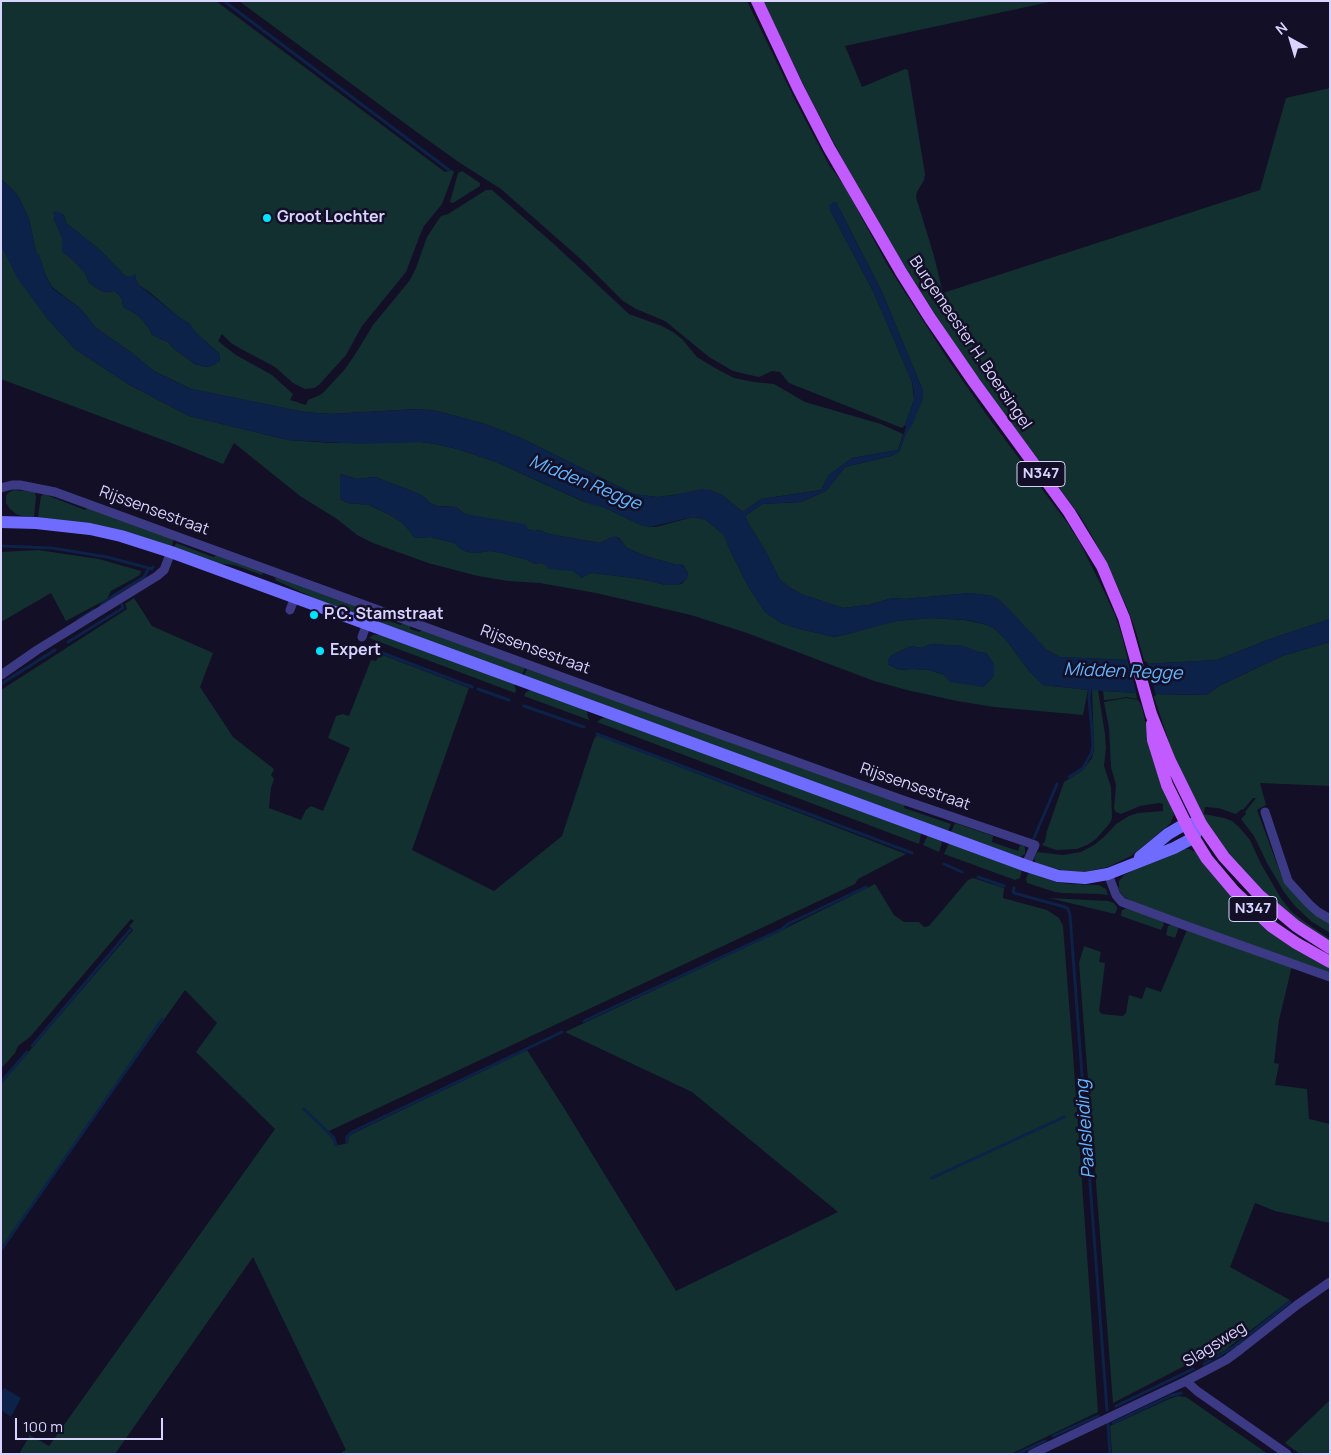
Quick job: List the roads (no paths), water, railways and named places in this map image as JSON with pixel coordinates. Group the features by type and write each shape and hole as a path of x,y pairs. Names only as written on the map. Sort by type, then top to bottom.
{"main road":[{"name":"Burgemeester H. Boersingel","path":"757,1 829,148 896,264 974,382 1069,512 1102,566 1113,588 1124,618 1150,708"},
{"name":"Rijssensestraat","path":"2,519 90,529 121,536 171,552 1058,876 1089,878 1108,874 1174,848 1193,838"},
{"name":"N347","path":"1150,708 1153,740 1167,785 1185,824 1207,859 1253,910 1288,938 1330,962"},
{"name":"N347","path":"1150,708 1170,762 1201,824 1230,864 1259,895 1286,919 1330,948"},
{"name":"Rijssensestraat","path":"1128,866 1168,834 1185,824"},
{"path":"1185,824 1201,824 1193,838"}],"street":[{"name":"Rijssensestraat","path":"1,488 20,485 55,492 667,716 1035,845 1027,866"},
{"name":"Rijssensestraat","path":"1,675 36,650 157,576 164,570 171,552"},
{"path":"290,610 295,597"},
{"path":"362,637 367,623"},
{"path":"1265,812 1288,881 1309,904 1330,919"},
{"path":"1108,874 1116,895 1122,902 1330,976"},
{"name":"Slagsweg","path":"1032,1454 1222,1362 1330,1282"},
{"path":"1186,1381 1196,1391 1287,1454"}],"water":[{"name":"Midden Regge","path":"1,179 15,192 29,219 36,252 39,255 52,288 81,309 95,327 154,371 188,388 304,412 331,414 418,409 437,411 485,424 521,438 634,494 657,497 701,489 710,490 722,495 743,512 761,499 821,490 829,475 852,458 898,450 906,427 905,425 914,400 912,382 874,293 830,210 829,205 836,202 882,292 923,391 922,401 899,452 891,456 845,467 826,491 801,502 762,504 745,516 780,580 801,594 843,608 869,605 892,598 905,599 970,593 992,596 1008,608 1047,650 1060,657 1128,660 1145,664 1217,660 1270,639 1330,619 1330,642 1282,656 1219,686 1206,695 1153,694 1043,685 995,629 968,620 931,618 897,621 834,637 781,623 765,612 748,586 724,535 706,520 693,517 650,527 641,525 496,462 457,449 420,442 360,444 288,440 189,416 128,384 75,349 46,317 16,276 1,245"},
{"path":"56,211 63,214 66,223 100,250 125,276 133,276 135,273 139,285 190,324 196,333 219,353 220,361 206,367 195,364 168,342 152,335 149,328 138,315 123,307 122,299 118,294 114,291 103,292 89,283 85,273 62,251 62,237 54,219 55,215 52,213"},
{"path":"340,474 357,479 375,477 417,493 437,506 456,507 465,514 525,524 529,530 539,530 549,534 600,543 616,536 627,548 645,556 680,564 688,575 687,579 678,585 666,585 641,579 593,573 582,578 573,571 548,569 546,565 535,564 502,553 490,551 468,552 454,543 431,537 414,537 401,522 392,516 369,505 347,503 340,499"},
{"path":"931,644 964,646 986,653 994,664 994,676 983,687 950,682 943,674 929,670 899,670 888,664 891,656 900,651 912,646 922,648"},
{"path":"4,1388 21,1398 11,1417 1,1410 1,1393"}],"waterway":[{"path":"224,1 449,170"},
{"path":"1,546 52,548 107,557 152,569 153,567"},
{"path":"116,596 116,594 144,577 149,568"},
{"path":"101,605 116,594"},
{"path":"68,642 123,608 122,605"},
{"path":"78,620 94,610"},
{"path":"364,646 472,687"},
{"path":"1,684 55,650"},
{"name":"Paalsleiding","path":"1069,777 1083,768 1093,746 1089,698 1090,688"},
{"path":"478,689 509,700"},
{"path":"524,706 584,727"},
{"path":"597,734 912,853"},
{"name":"Paalsleiding","path":"1034,838 1057,784"},
{"path":"944,864 962,872"},
{"path":"978,877 1004,886"},
{"path":"584,1021 782,929 788,924 866,887"},
{"name":"Paalsleiding","path":"1014,888 1014,893 1065,907 1070,915 1107,1410"},
{"path":"32,1046 130,930"},
{"path":"1,1250 162,1019"},
{"path":"347,1142 347,1137 352,1132 562,1032"},
{"path":"1,1082 27,1052"},
{"path":"304,1109 334,1138 336,1145"},
{"path":"932,1178 1064,1117"},
{"path":"1204,1364 1235,1346 1290,1302"},
{"path":"1116,1406 1193,1369"},
{"path":"1113,1423 1170,1396 1181,1393"},
{"path":"1053,1436 1098,1416"},
{"name":"Paalsleiding","path":"1108,1424 1110,1454"},
{"path":"1017,1454 1045,1441"}],"place":[{"name":"Groot Lochter","path":"267,218"},
{"name":"P.C. Stamstraat","path":"314,615"},
{"name":"Expert","path":"320,651"}]}
